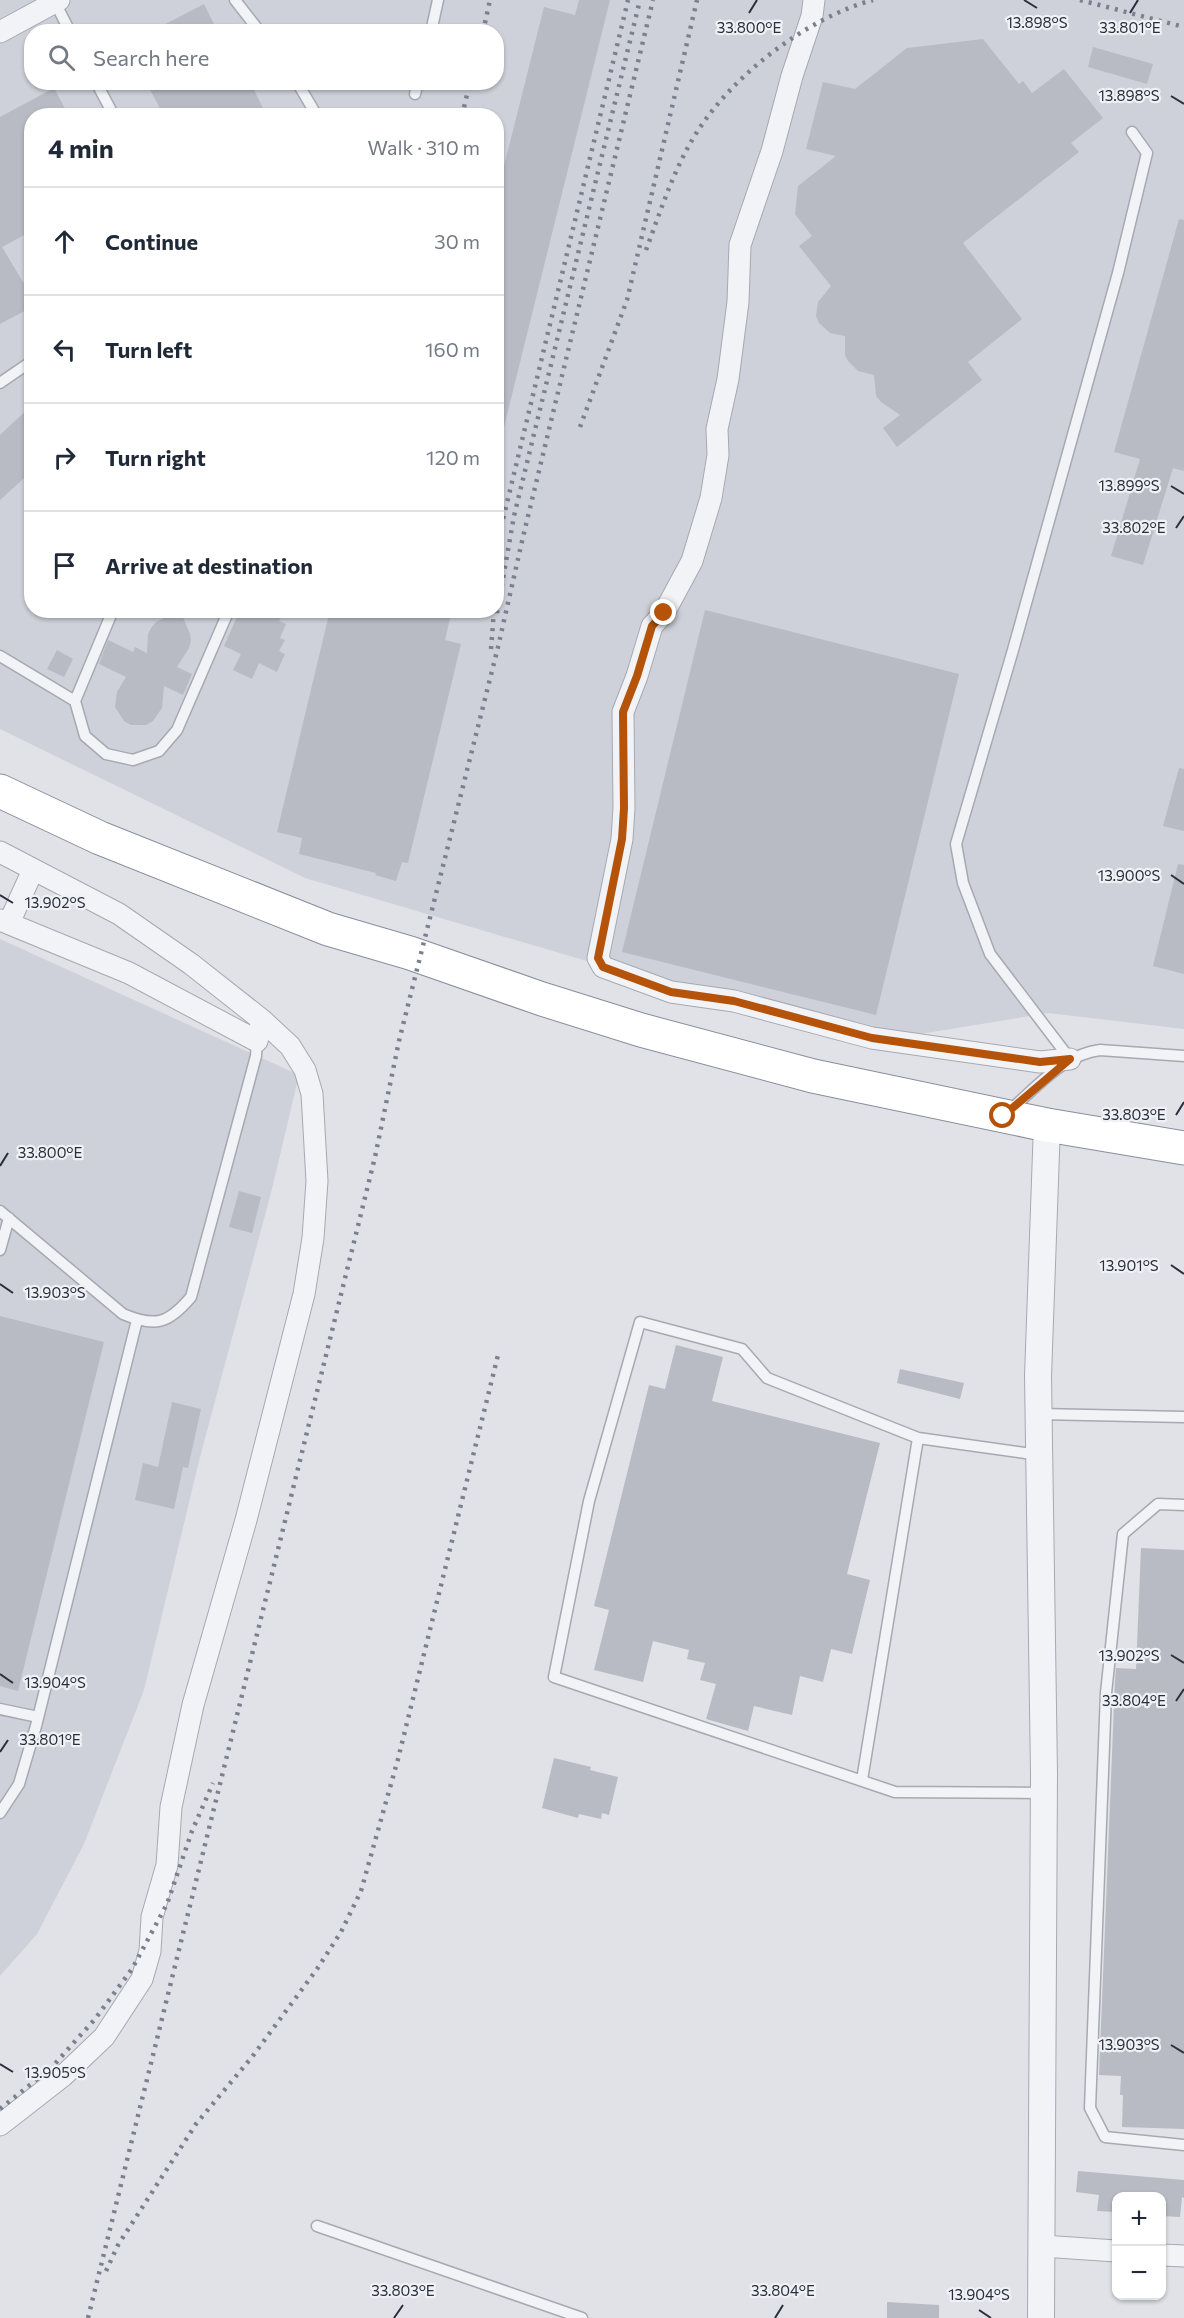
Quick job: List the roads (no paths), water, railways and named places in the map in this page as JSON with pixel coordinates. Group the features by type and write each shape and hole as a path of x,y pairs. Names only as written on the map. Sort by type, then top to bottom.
{"highway":[{"path":"0,791 100,838 328,929 410,953 640,1030 813,1076 1047,1125 1184,1148"}],"street":[{"path":"814,0 810,22 792,76 772,151 740,245 738,302 729,379 717,429 718,455 711,498 692,561 664,613 652,626 623,712 622,839 598,958 603,967 671,992 734,1001 872,1038 1040,1062 1070,1059"},
{"path":"0,32 57,1"},
{"path":"0,852 119,914 191,964 262,1020 290,1046 305,1070 312,1094 317,1181 313,1238 304,1294 246,1520 193,1705 171,1807 166,1865 152,1917 150,1951 142,1979 104,2037 63,2076 0,2125"},
{"path":"33,870 5,921 129,973 257,1041 262,1020"},
{"path":"1041,2318 1044,1793 1038,1376 1047,1125"},
{"path":"1042,2246 1112,2251"},
{"path":"1166,2255 1184,2256"}],"lane":[{"path":"235,0 254,24"},
{"path":"432,24 438,0"},
{"path":"57,1 67,24"},
{"path":"100,90 110,108"},
{"path":"301,90 312,108"},
{"path":"415,94 416,90"},
{"path":"1070,1059 990,954 963,883 956,844 1013,650 1131,218 1147,153 1132,132"},
{"path":"0,383 24,366"},
{"path":"110,618 75,701 85,736 106,754 133,760 159,751 177,730 226,618"},
{"path":"0,656 75,701"},
{"path":"4,1215 123,1314 137,1320 158,1322 176,1315 191,1297 256,1056 257,1041"},
{"path":"1003,1116 1070,1059 1087,1051 1184,1056"},
{"path":"0,1250 4,1215"},
{"path":"0,1813 19,1784 38,1718 137,1320"},
{"path":"1039,1455 918,1438 767,1378 742,1349 640,1322 589,1501 554,1677 896,1791 1044,1793"},
{"path":"1038,1414 1184,1417"},
{"path":"862,1780 918,1438"},
{"path":"1184,1505 1158,1504 1123,1534 1106,1693 1090,2108 1105,2136 1184,2145"},
{"path":"0,1709 38,1718"},
{"path":"317,2226 582,2318"}],"railway":[{"path":"485,24 490,0"},
{"path":"504,515 628,0"},
{"path":"504,573 514,516 640,0"},
{"path":"88,2318 375,1157 399,1041 498,647 653,0"},
{"path":"580,427 627,300 697,0"},
{"path":"646,250 681,160 712,110 731,89 752,69 798,34 848,8 873,0"},
{"path":"1080,0 1184,27"},
{"path":"464,108 468,90"},
{"path":"491,649 493,618"},
{"path":"106,2271 118,2245 196,2124 252,2057 317,1969 341,1932 361,1891 398,1759 499,1351"},
{"path":"0,2109 52,2067 95,2019 132,1969 167,1904 192,1831 213,1783"}]}
